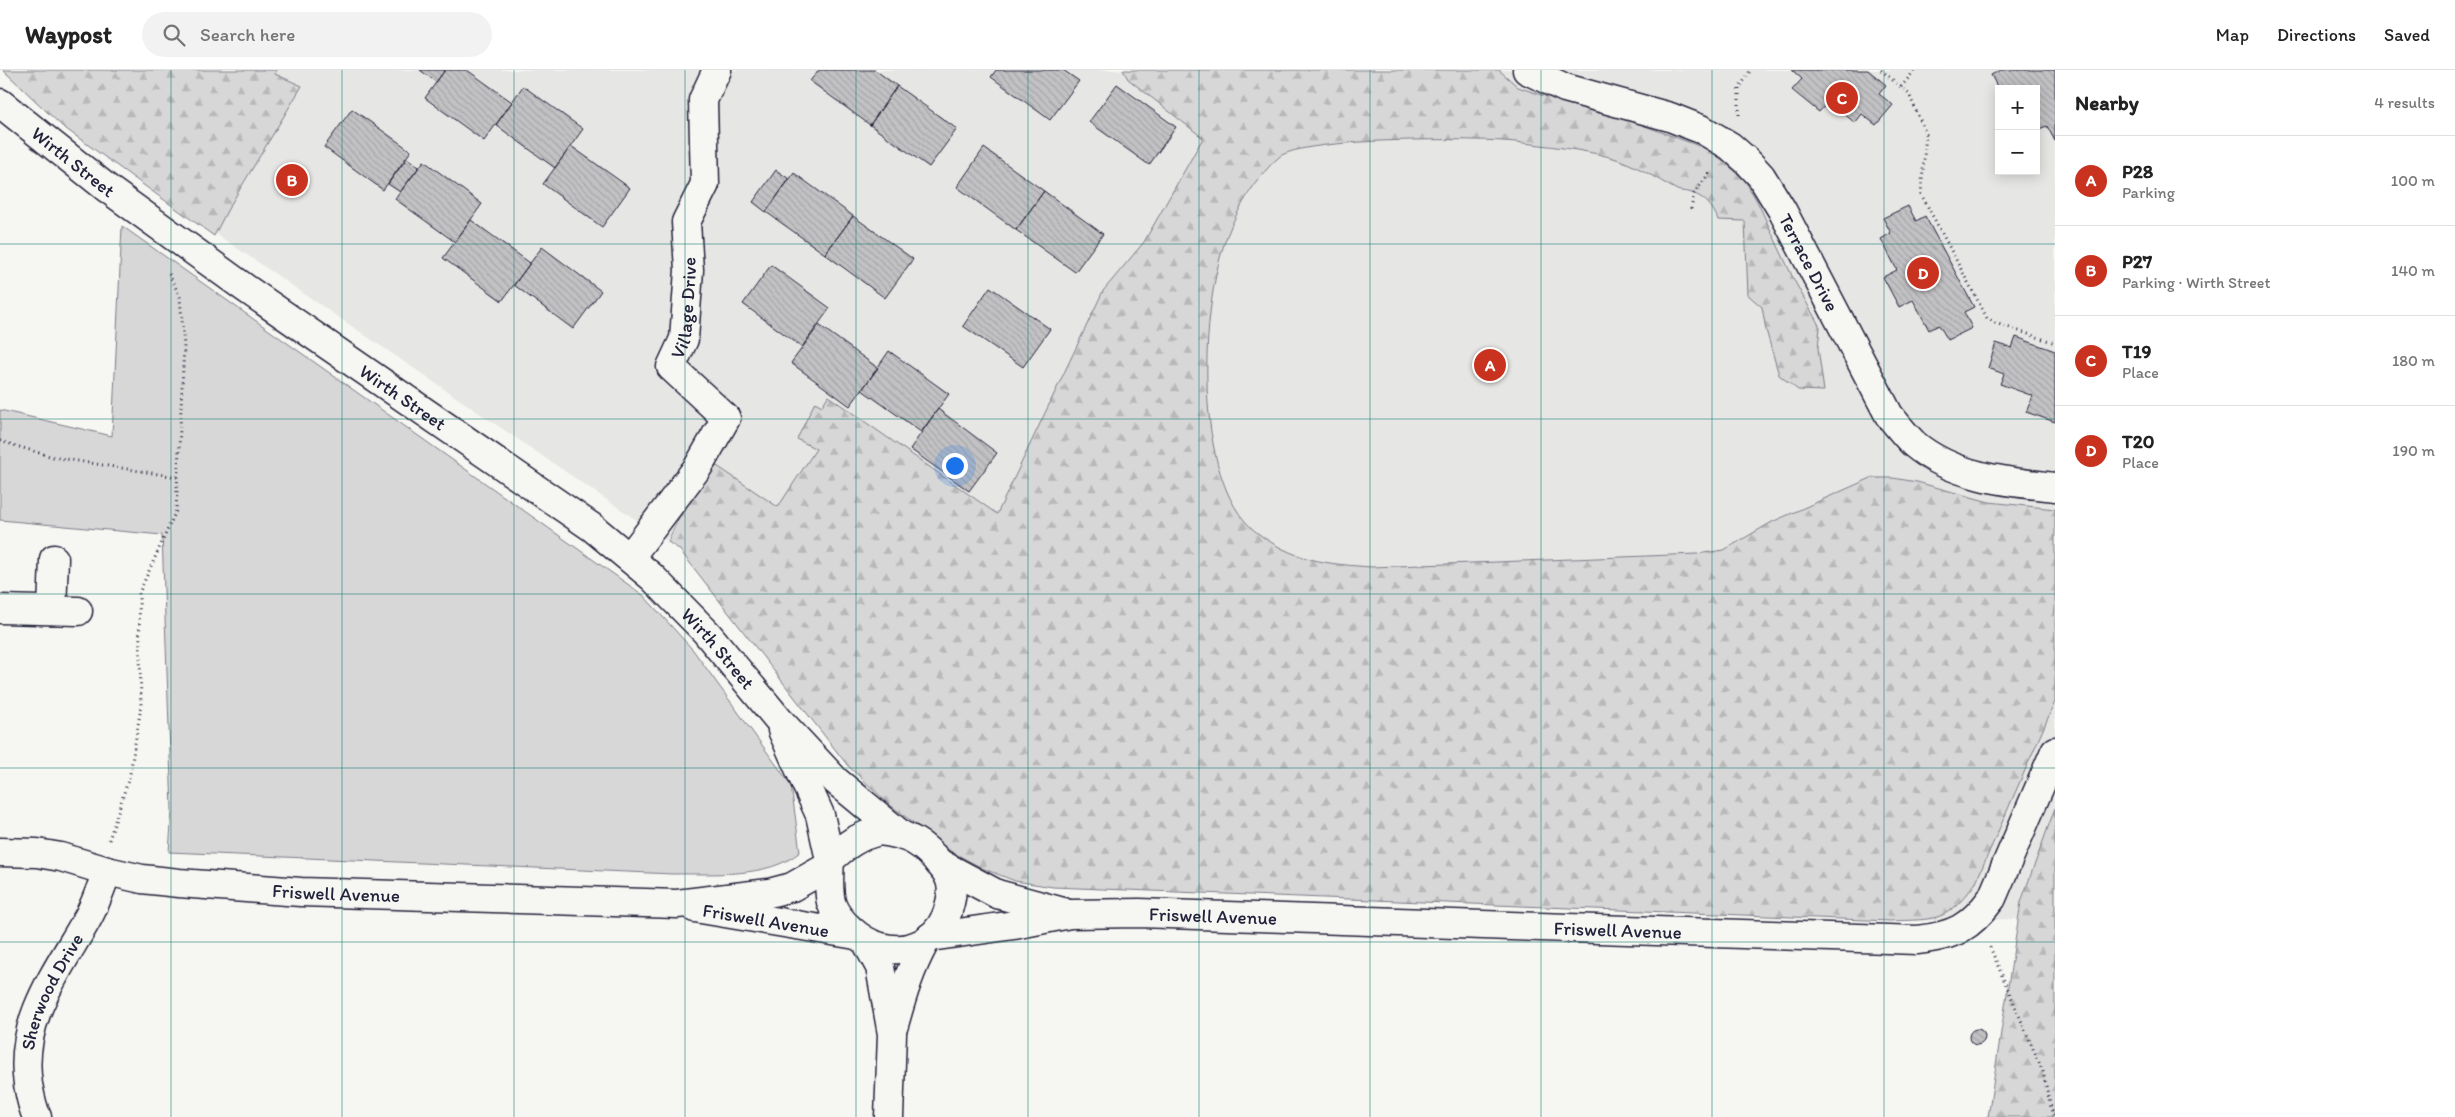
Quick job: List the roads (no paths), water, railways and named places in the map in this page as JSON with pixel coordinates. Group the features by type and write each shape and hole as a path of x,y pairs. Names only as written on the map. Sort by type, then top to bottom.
{"street":[{"name":"Village Drive","path":"630,557 698,467 726,418 671,367 684,339 689,270 686,222 706,184 703,100 717,70"},
{"name":"Terrace Drive","path":"1526,70 1565,88 1670,117 1703,130 1730,146 1761,176 1777,201 1889,415 1913,443 1927,453 1971,473 2001,481 2055,487"},
{"name":"Wirth Street","path":"0,103 108,189 245,288 593,528 630,557 706,632 778,719 836,781 899,833"},
{"path":"0,608 65,610 54,559"},
{"name":"Wirth Street","path":"778,719 794,760 820,815 829,863"},
{"name":"Friswell Avenue","path":"928,939 1070,914 1139,913 1916,940 1938,938 1960,929 1978,918 1992,898 2055,751"},
{"path":"861,939 890,950 908,949 928,939 939,929 948,914 952,896 950,876 916,841 899,833 880,831 861,835 845,846 829,863 832,904 842,922 861,939 880,967 892,1034 889,1117"},
{"name":"Friswell Avenue","path":"0,852 37,853 61,857 103,870 142,879 301,892 677,904 792,887 829,863"},
{"name":"Friswell Avenue","path":"939,863 997,894 1070,914"},
{"name":"Sherwood Drive","path":"37,1117 27,1074 26,1057 31,1024 54,974 88,919 103,870"},
{"name":"Friswell Avenue","path":"677,904 728,915 816,927 861,939"},
{"path":"892,1034 908,978 928,939"}],"place":[{"name":"T19","path":"1842,98"},
{"name":"P27","path":"292,180"},
{"name":"T20","path":"1923,273"},
{"name":"P28","path":"1490,365"}]}
